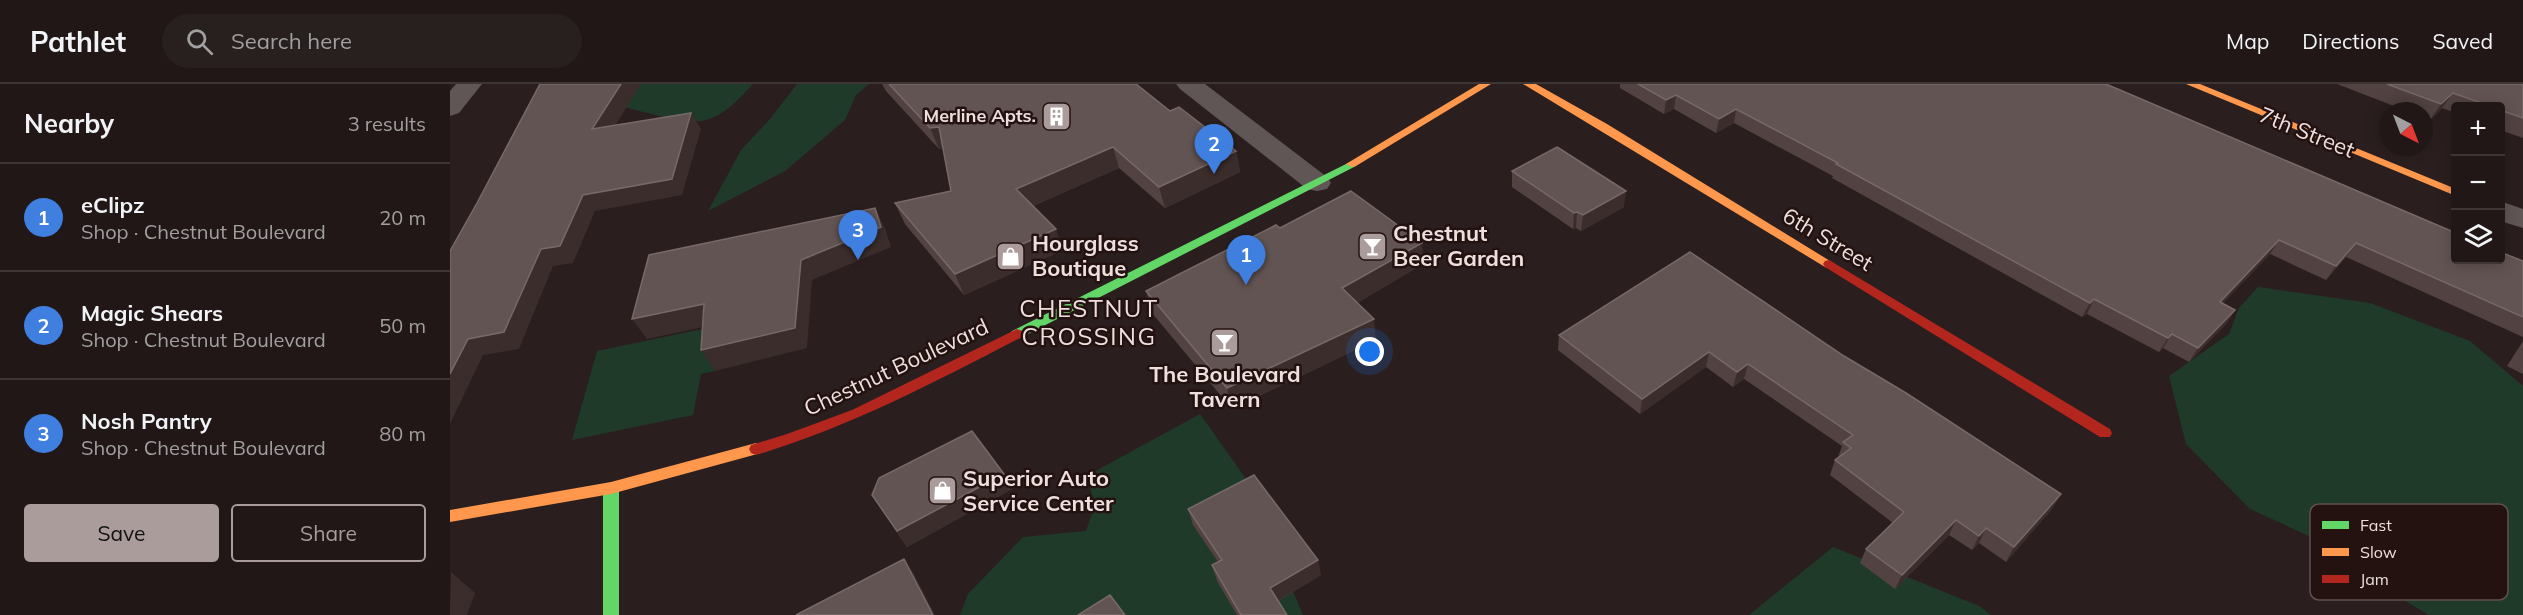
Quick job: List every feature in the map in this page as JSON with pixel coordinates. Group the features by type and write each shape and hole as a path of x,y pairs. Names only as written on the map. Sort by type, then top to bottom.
{"street":[{"path":"450,108 470,84"},
{"path":"1189,84 1317,183"},
{"name":"Chestnut Boulevard","path":"450,516 611,488 783,442 867,409 1317,183 1375,152 1486,84"},
{"name":"6th Street","path":"1528,84 1613,132 2105,433"},
{"name":"7th Street","path":"2192,84 2451,191"},
{"path":"2505,212 2523,219"},
{"path":"611,488 611,615"}],"green space":[{"path":"620,84 753,84 719,115 706,120 686,121 614,105"},
{"path":"797,84 869,84 856,95 845,120 785,171 708,211 741,150 770,119"},
{"path":"2258,287 2370,303 2470,341 2523,386 2523,615 2429,615 2405,600 2508,600 2508,504 2310,504 2310,536 2250,509 2186,444 2169,376 2229,334 2239,308"},
{"path":"717,326 715,371 701,374 693,415 572,440 597,351"},
{"path":"1200,414 1244,476 1303,615 960,615 968,594 1023,537 1086,531 1094,508 1090,484 1092,473"},
{"path":"1833,547 1979,606 1991,615 1749,615"}],"building":[{"path":"540,84 621,84 592,129 691,113 672,179 583,195 560,246 541,249 504,332 468,339 450,374 450,251"},
{"path":"889,84 1136,84 1170,111 1179,107 1236,151 1159,187 1113,147 1016,189 1056,229 955,274 895,203 951,191 939,127 930,128"},
{"path":"1638,84 2106,84 2451,231 2451,264 2505,264 2505,254 2523,261 2523,317 2356,243 2336,266 2279,240 2220,302 2235,310 2198,348 2172,334 2168,338 2094,299 2090,303 1736,109 1719,119 1676,95 1666,100"},
{"path":"2387,84 2523,84 2523,118 2505,112 2505,102 2479,102 2453,93 2441,104"},
{"path":"1557,147 1626,191 1583,215 1574,213 1512,171"},
{"path":"1351,191 1422,243 1342,288 1374,319 1227,388 1146,291 1276,225 1280,228"},
{"path":"875,208 881,227 801,260 795,328 701,350 704,304 632,319 649,255"},
{"path":"1690,252 1844,356 1906,393 2061,494 2014,547 1986,528 1979,536 1956,520 1902,575 1866,549 1904,512 1835,460 1851,448 1843,442 1853,435 1748,364 1737,372 1709,352 1642,399 1559,335"},
{"path":"972,431 1004,474 897,531 872,495 879,478"},
{"path":"1254,475 1318,560 1270,588 1287,615 1241,615 1212,565 1222,560 1188,509"},
{"path":"904,559 933,615 796,615"},
{"path":"1110,595 1125,615 1078,615"}],"traffic: fast":[{"path":"1017,334 1352,164"},
{"path":"611,488 611,615"}],"traffic: slow":[{"path":"1352,164 1486,84"},
{"path":"1528,84 1603,126 1829,264"},
{"path":"2191,84 2451,191"},
{"path":"450,516 611,488 756,449"}],"traffic: jam":[{"path":"1829,264 2105,433"},
{"path":"756,449 824,427 889,399 1017,334"}],"place":[{"name":"Merline Apts.","path":"1057,116"},
{"name":"Magic Shears","path":"1214,174"},
{"name":"Chestnut Beer Garden","path":"1372,246"},
{"name":"Hourglass Boutique","path":"1011,256"},
{"name":"Nosh Pantry","path":"858,260"},
{"name":"eClipz","path":"1246,285"},
{"name":"The Boulevard Tavern","path":"1225,342"},
{"name":"Superior Auto Service Center","path":"942,491"}],"district":[{"name":"CHESTNUT CROSSING","path":"1089,323"}]}
